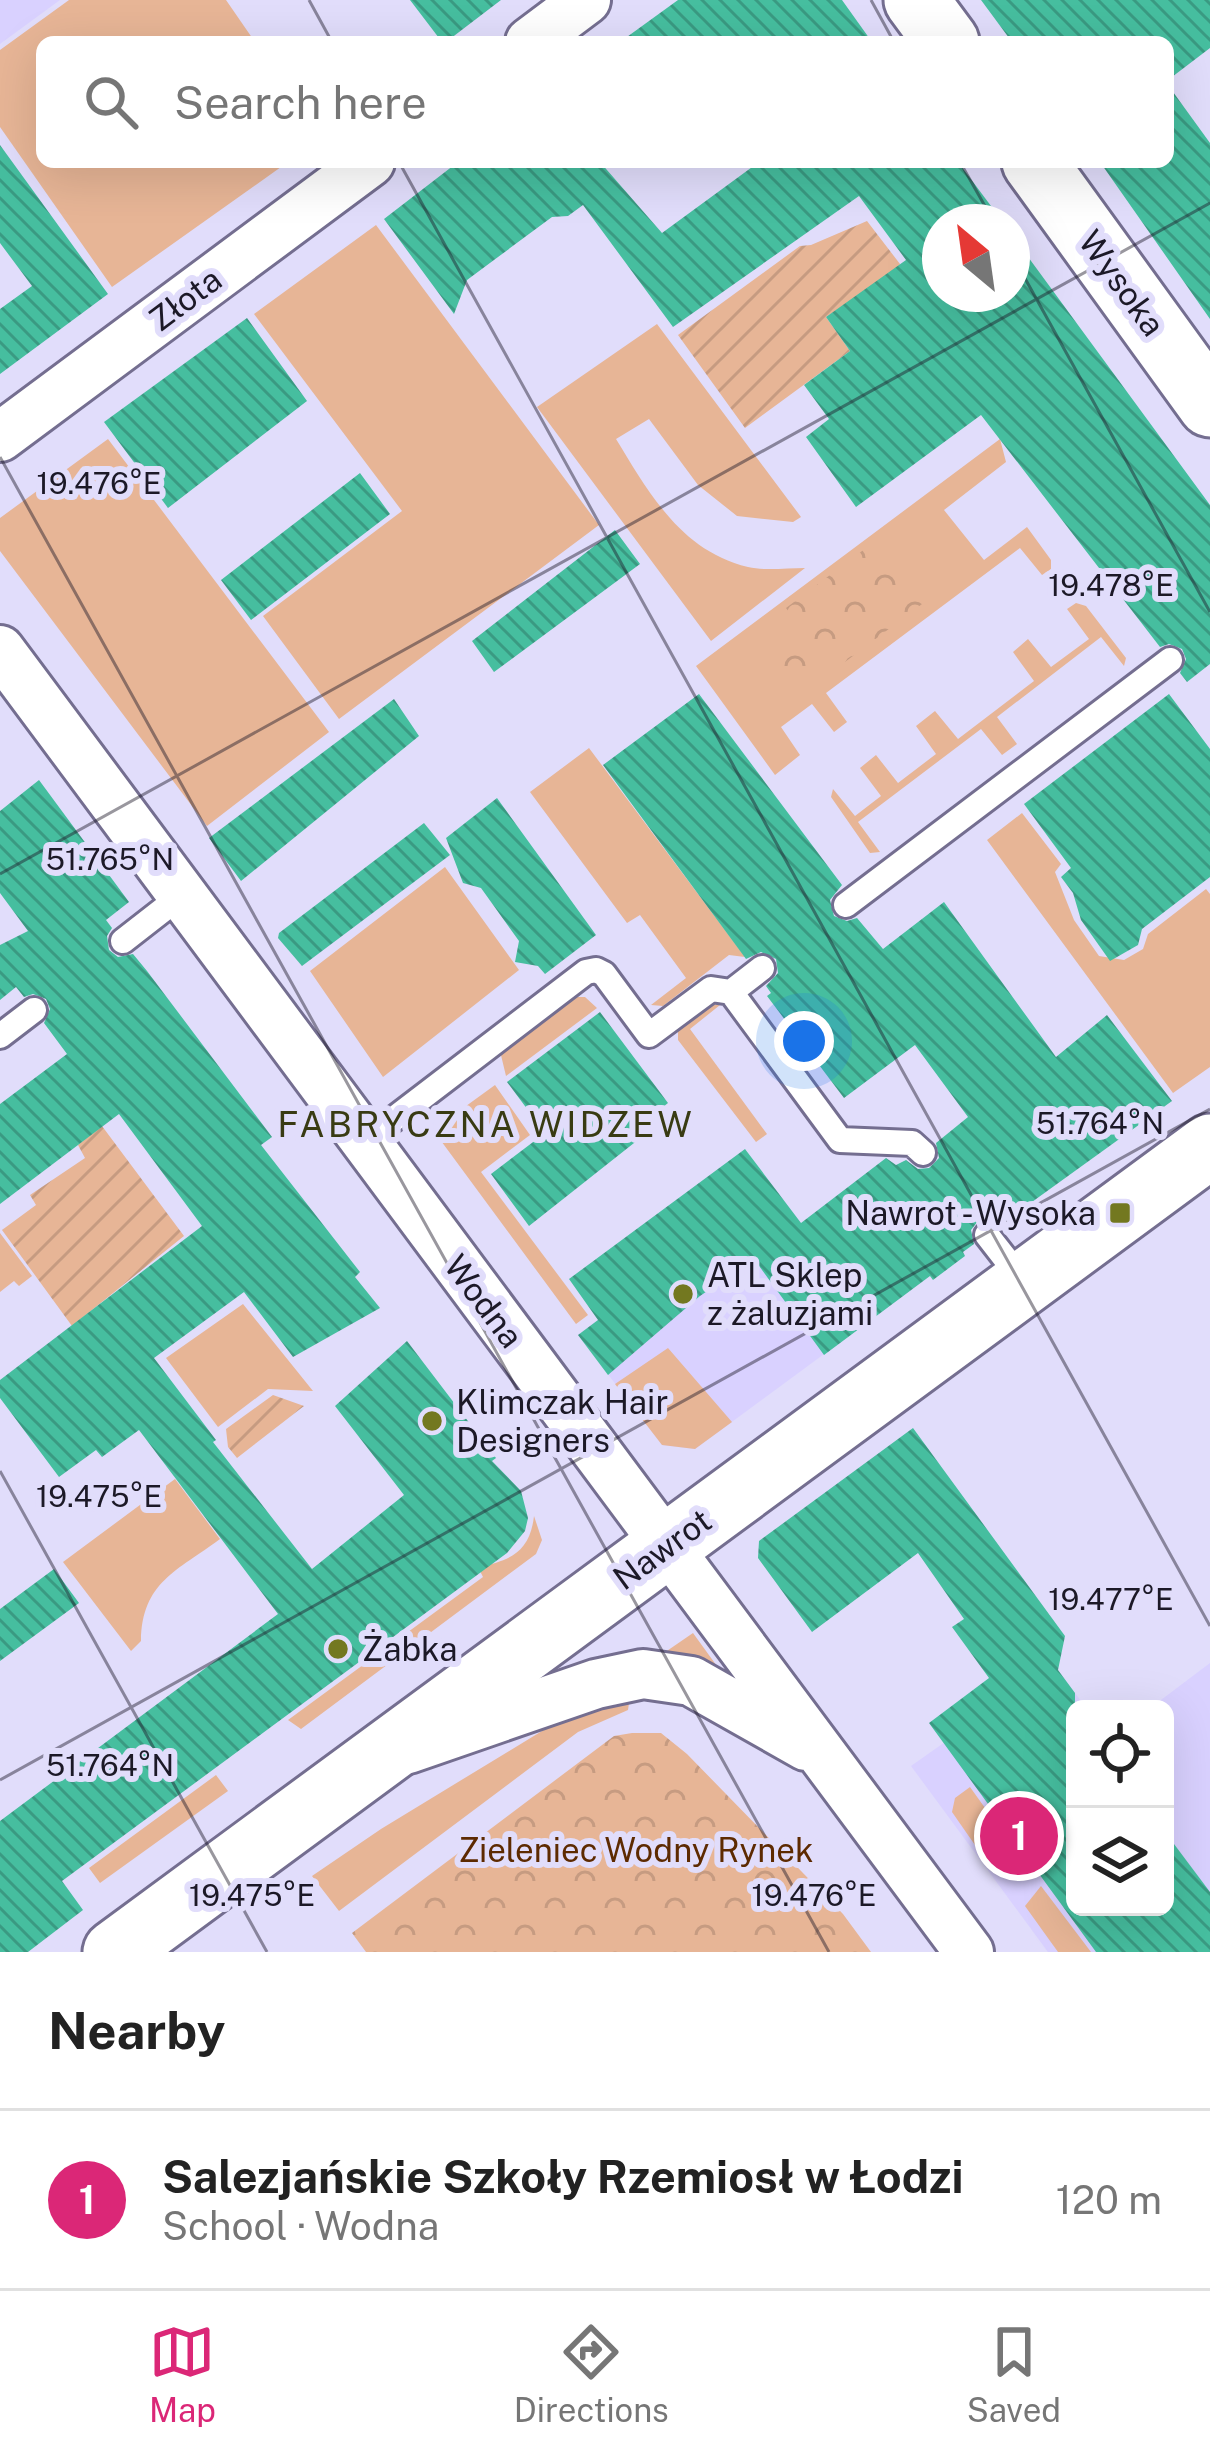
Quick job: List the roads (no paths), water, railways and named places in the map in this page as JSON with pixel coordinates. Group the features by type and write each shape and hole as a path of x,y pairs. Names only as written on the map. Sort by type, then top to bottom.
{"street":[{"path":"538,36 586,0"},
{"path":"916,0 943,36"},
{"name":"Złota","path":"0,437 362,168"},
{"name":"Wysoka","path":"1038,168 1210,405"},
{"name":"Wodna","path":"0,650 969,1952"},
{"name":"Nawrot","path":"115,1952 1210,1146"},
{"path":"380,1757 596,1684 643,1674 692,1681 822,1755"}],"lane":[{"path":"846,905 1170,660"},
{"path":"123,941 182,895"},
{"path":"731,992 762,968"},
{"path":"365,1141 586,972 604,974 649,1035 711,989 731,992 840,1140 912,1143 923,1153"},
{"path":"0,1036 34,1010"},
{"path":"987,1234 1025,1284"}],"place":[{"name":"Nawrot - Wysoka","path":"1120,1213"},
{"name":"ATL Sklep z żaluzjami","path":"683,1294"},
{"name":"Klimczak Hair Designers","path":"432,1421"},
{"name":"Żabka","path":"338,1649"},
{"name":"Salezjańskie Szkoły Rzemiosł w Łodzi","path":"1019,1836"}],"district":[{"name":"FABRYCZNA WIDZEW","path":"486,1124"}],"park label":[{"name":"Zieleniec Wodny Rynek","path":"636,1850"}]}
